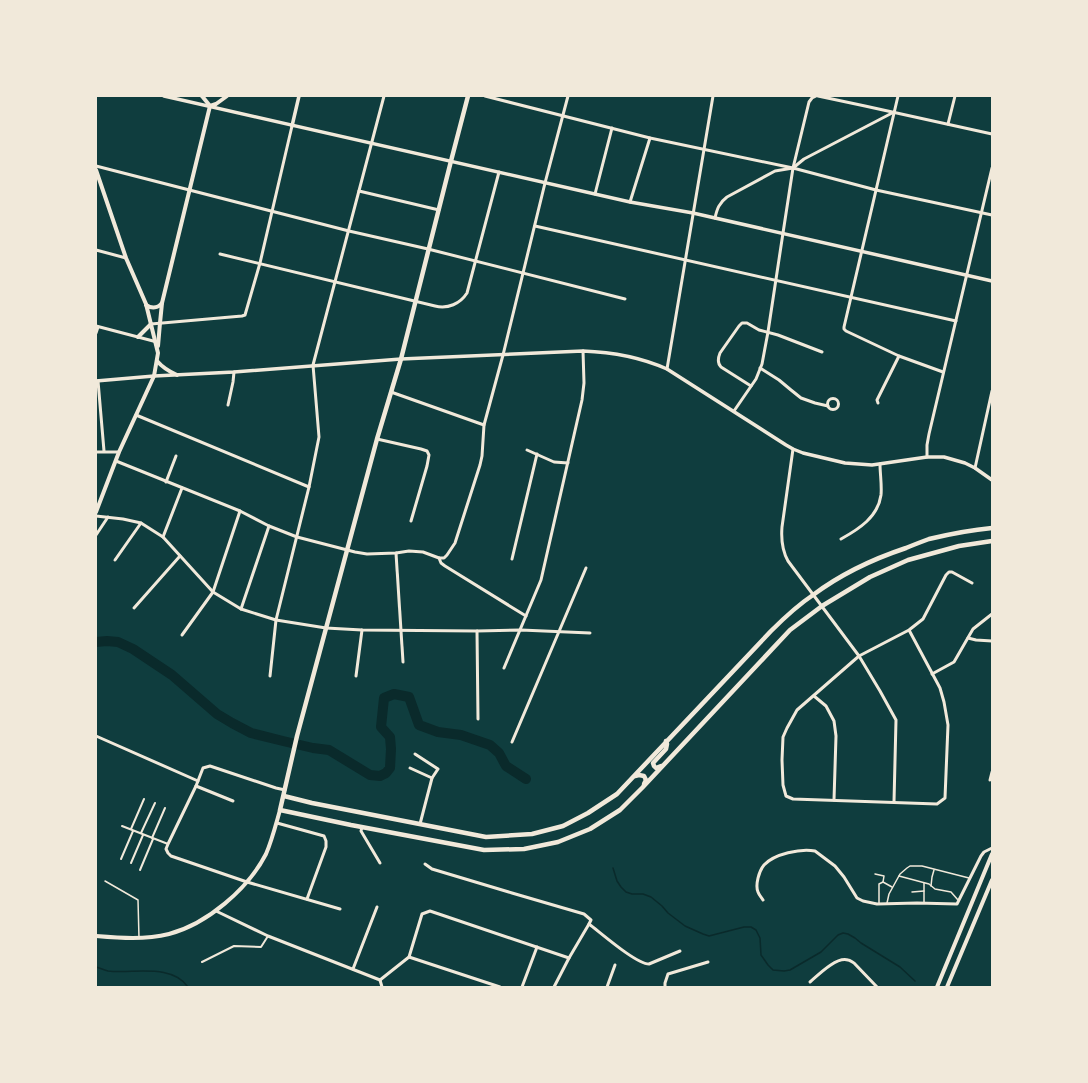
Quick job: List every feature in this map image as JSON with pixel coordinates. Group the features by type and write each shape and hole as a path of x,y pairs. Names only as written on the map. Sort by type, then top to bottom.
{"main road":[{"path":"202,96 210,106"},
{"path":"210,106 216,104 227,96"},
{"path":"96,936 139,938 159,936 176,932 193,925 216,911 247,882 266,854 277,823 347,549 377,439 401,359 468,96"},
{"path":"157,342 162,303 210,106"},
{"path":"96,170 126,258 146,304 157,342 158,353 154,376 119,452 96,512"},
{"path":"146,304 154,308 158,307 162,303"},
{"path":"138,337 151,324"},
{"path":"157,361 168,371 177,375"},
{"path":"284,796 312,803 486,836 532,834 563,826 588,813 617,794 771,631 794,609 813,594 865,564 895,552 928,540 968,531 992,528"},
{"path":"280,810 484,850 524,848 558,842 590,829 620,810 790,630 822,606 870,576 908,560 959,546 992,541"},
{"path":"662,766 656,768 653,763 666,748 666,741"},
{"path":"633,777 639,775 644,776 646,780 643,786"},
{"path":"937,987 992,854"},
{"path":"948,987 992,880"}],"street":[{"path":"164,96 630,202 693,213 992,281"},
{"path":"151,324 244,316 247,311 260,263 299,96"},
{"path":"270,676 276,620 310,487 319,437 313,366 384,96"},
{"path":"485,96 650,138 794,168 876,190 992,215"},
{"path":"116,461 240,511 269,526 297,537 367,554 409,551 423,552 439,558 444,558 455,543 480,465 484,425 568,96"},
{"path":"667,369 713,96"},
{"path":"734,411 751,386 760,368 768,332 794,168 809,102 812,98 817,96 992,134"},
{"path":"898,96 844,329 900,356 943,372"},
{"path":"948,124 955,96"},
{"path":"715,218 718,206 727,197 775,171 794,168 804,159 894,112"},
{"path":"595,194 612,128"},
{"path":"630,202 650,138"},
{"path":"96,166 349,231 476,260 626,299"},
{"path":"927,457 929,434 992,168"},
{"path":"220,254 438,307 454,305 467,293 499,172"},
{"path":"359,191 438,210"},
{"path":"535,226 956,321"},
{"path":"96,250 126,258"},
{"path":"751,386 721,367 719,364 719,357 742,323 747,323 759,330 778,335 822,352"},
{"path":"96,333 97,326 157,342"},
{"path":"504,668 542,580 583,395 583,350"},
{"path":"104,452 97,381 401,359 583,350 608,352 656,364 667,369 793,449 810,455 845,463 872,464 927,457 944,457 965,463 992,480"},
{"path":"878,403 877,400 900,356"},
{"path":"760,368 779,380 801,398 828,406"},
{"path":"228,405 234,372"},
{"path":"975,468 992,391"},
{"path":"391,392 484,425"},
{"path":"136,415 310,487"},
{"path":"377,439 421,449 427,451 429,455 428,466 411,521"},
{"path":"793,449 782,527 782,545 788,561 859,656 896,720 894,802"},
{"path":"527,450 554,462 568,463"},
{"path":"96,452 119,452"},
{"path":"512,559 537,454"},
{"path":"166,482 176,456"},
{"path":"841,539 858,529 869,520 878,506 881,494 880,464"},
{"path":"163,536 182,488"},
{"path":"182,635 213,592 240,511"},
{"path":"96,516 123,519 141,524 163,536 213,592 241,609 276,620 326,628 362,630 520,630 590,633"},
{"path":"96,535 108,517"},
{"path":"115,560 141,524"},
{"path":"241,609 269,526"},
{"path":"396,553 402,662"},
{"path":"134,608 180,556"},
{"path":"439,558 441,563 445,566 526,616"},
{"path":"512,742 586,568"},
{"path":"909,630 940,688 944,702 948,725 944,798 937,804 793,799 786,796 783,785 782,760 784,737 787,728 797,710 859,656 909,630 923,619 949,572 952,572 972,583"},
{"path":"932,674 954,662 973,629 992,614"},
{"path":"356,676 362,630"},
{"path":"477,631 478,719"},
{"path":"968,638 992,641"},
{"path":"814,696 826,706 834,720 836,736 834,800"},
{"path":"96,736 198,781"},
{"path":"415,754 438,769 432,778 420,824"},
{"path":"285,790 210,766 203,768 166,849 171,856 247,882 340,909"},
{"path":"410,768 432,778"},
{"path":"990,780 992,772"},
{"path":"196,786 233,801"},
{"path":"121,859 144,799"},
{"path":"131,863 155,803"},
{"path":"140,870 165,808"},
{"path":"277,823 324,836 326,841 326,847 307,900"},
{"path":"122,826 168,844"},
{"path":"362,827 361,831 380,863"},
{"path":"763,900 757,888 758,879 763,866 776,857 803,850 815,851 839,870 857,898 869,903 957,904 981,856 984,852 992,848"},
{"path":"425,864 432,868 512,894 584,914 590,920 589,924 554,987"},
{"path":"353,969 377,907"},
{"path":"216,911 268,936 380,980"},
{"path":"380,980 408,957 422,914 430,911 570,958"},
{"path":"589,924 630,956 645,964 649,964 680,951"},
{"path":"202,962 234,946 261,947 268,936"},
{"path":"522,987 537,947"},
{"path":"408,957 500,987"},
{"path":"810,982 834,963 846,959 854,964 877,987"},
{"path":"665,987 668,974 708,962"},
{"path":"607,987 615,965"},
{"path":"380,980 382,987"}],"lane":[{"path":"887,904 889,894 898,876 910,866 922,866 969,878"},
{"path":"931,886 932,877 935,870"},
{"path":"875,874 884,876 884,882 880,884 879,904"},
{"path":"898,876 924,883 936,889 951,892 958,900"},
{"path":"105,881 138,900 139,938"},
{"path":"884,882 892,887"},
{"path":"924,883 924,903"},
{"path":"912,892 924,891"}],"waterway":[{"path":"96,642 118,642 133,649 172,675 217,714 251,733 313,748 329,750 370,775 380,776 386,773 390,768 390,737 381,727 384,698 394,694 409,697 419,725 438,732 461,735 490,745 499,753 506,766 526,779"},
{"path":"613,868 617,881 626,892 632,894 643,894 651,897 685,926 703,934 709,936 744,927 751,927 756,930 760,938 761,955 773,970 790,970 821,952 838,935 843,933 855,938 900,967 915,981"},
{"path":"96,967 108,971 118,972 162,972 181,980 188,987"}]}
